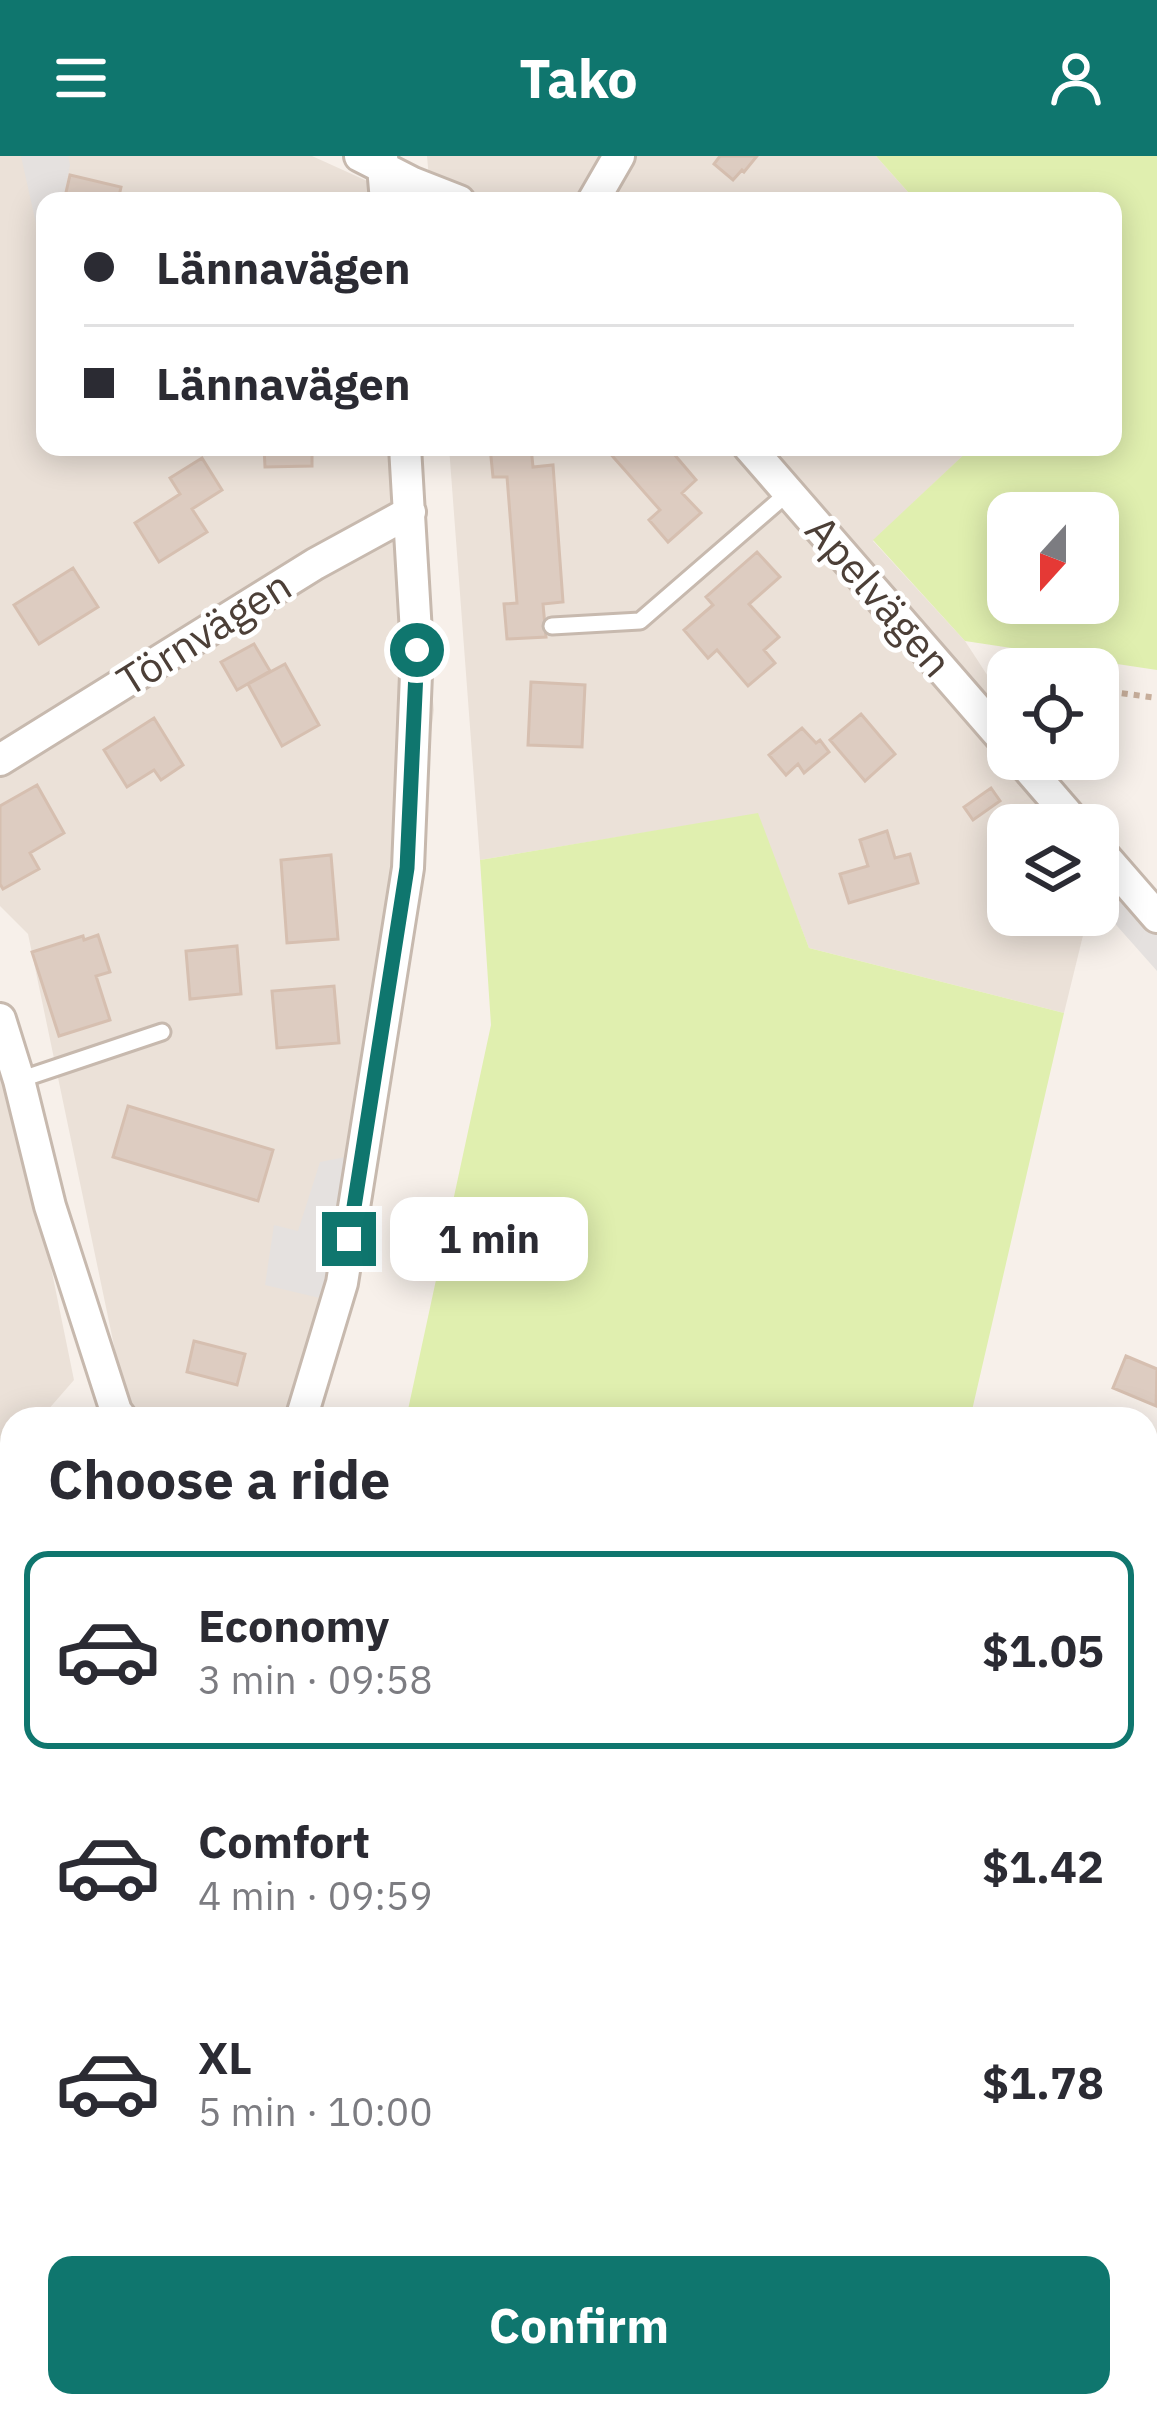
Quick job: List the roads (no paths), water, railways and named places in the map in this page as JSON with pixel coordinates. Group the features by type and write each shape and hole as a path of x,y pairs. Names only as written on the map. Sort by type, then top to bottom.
{"street":[{"path":"598,192 619,156"},
{"path":"375,159 384,192"},
{"path":"375,159 436,192"},
{"path":"305,1407 342,1283 407,868 417,650 406,456"},
{"name":"Apelvägen","path":"757,456 987,721"},
{"name":"Törnvägen","path":"0,760 315,564 410,512"},
{"path":"1038,780 1059,804"},
{"path":"1119,873 1157,917"},
{"path":"0,1018 50,1206 111,1407"}],"lane":[{"path":"552,626 640,621 789,492"},
{"path":"19,1080 163,1032"}]}
